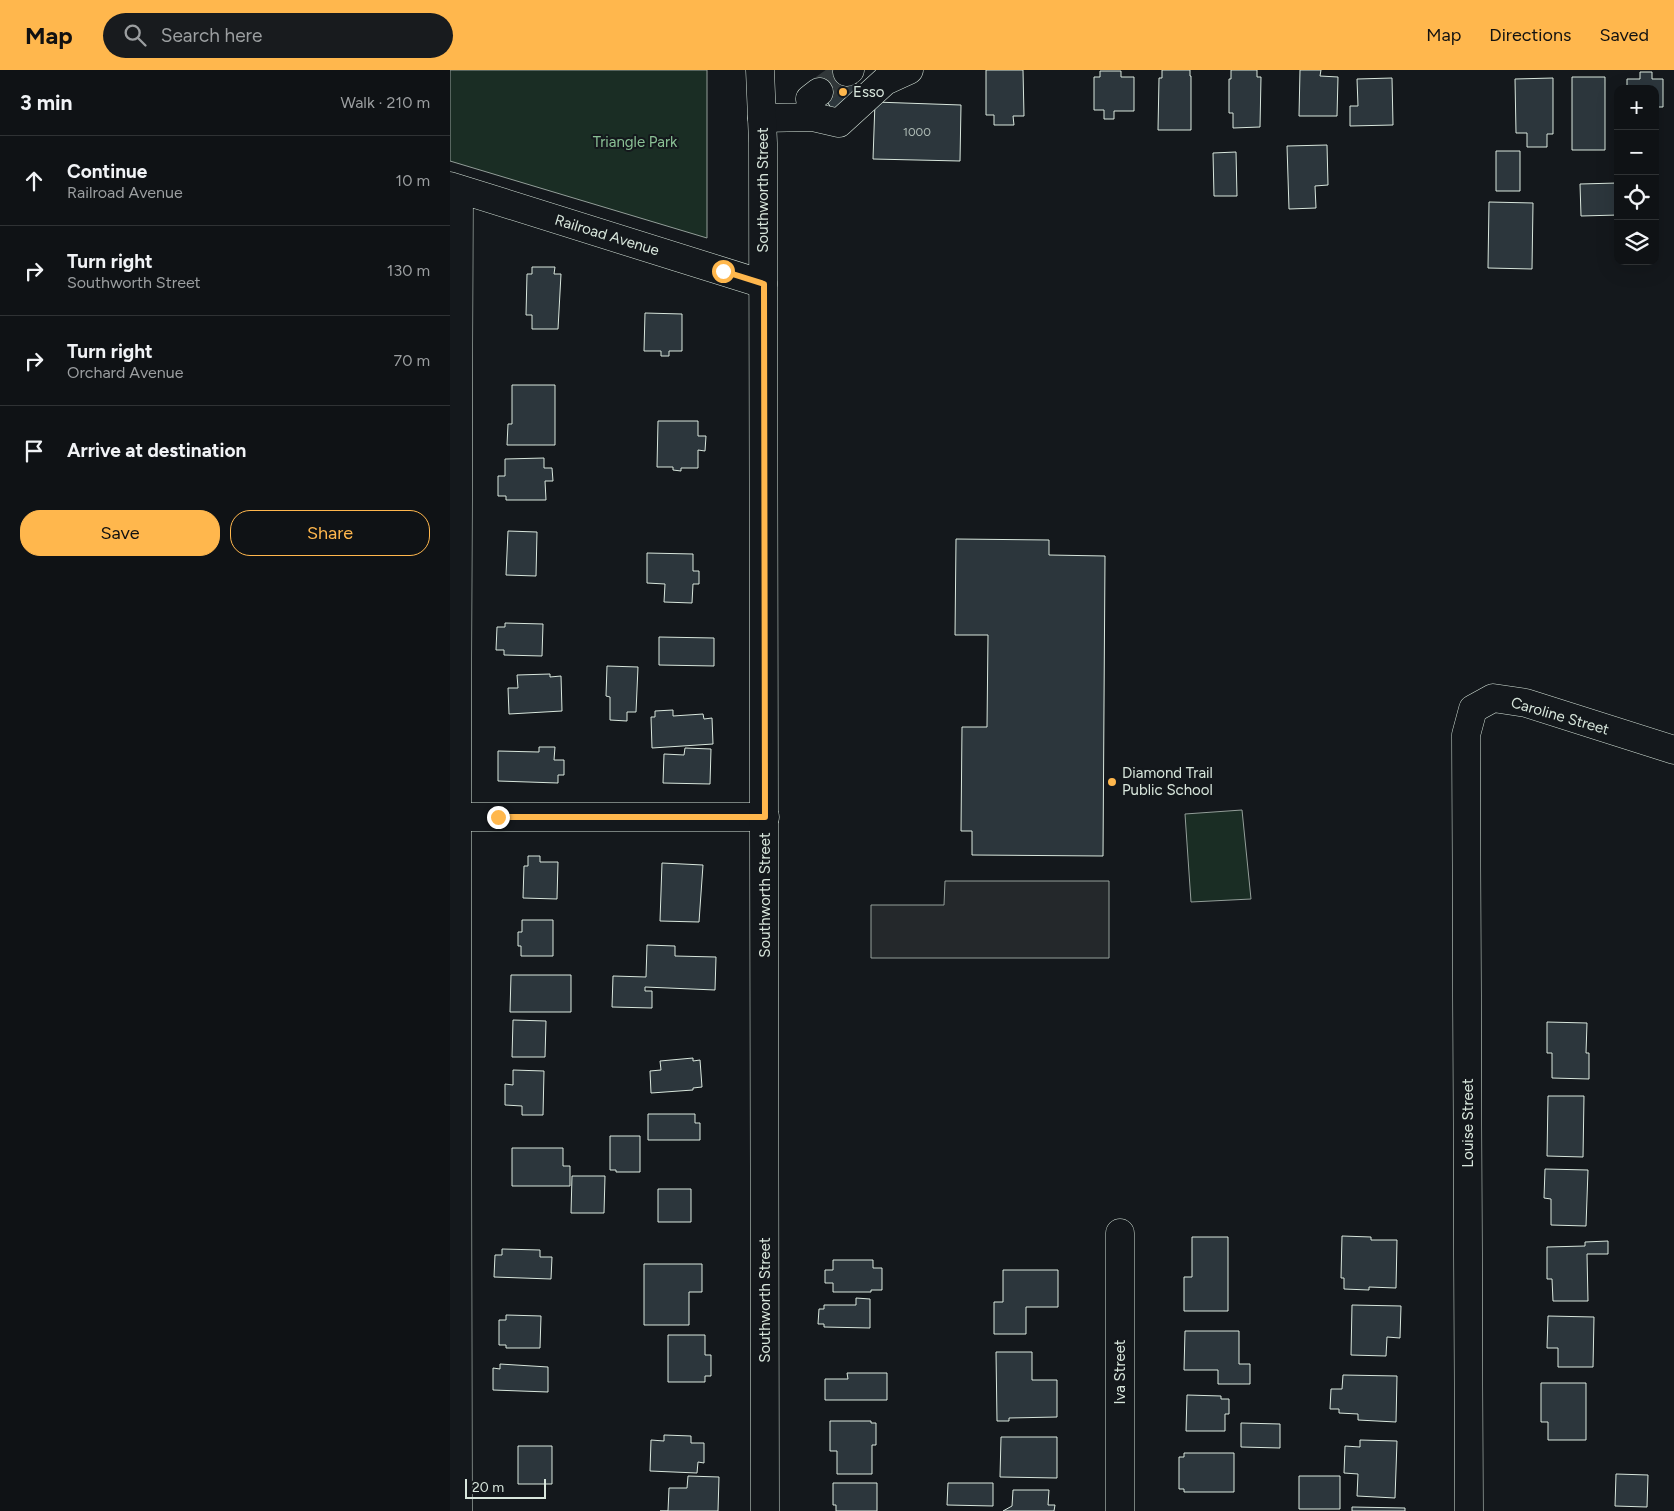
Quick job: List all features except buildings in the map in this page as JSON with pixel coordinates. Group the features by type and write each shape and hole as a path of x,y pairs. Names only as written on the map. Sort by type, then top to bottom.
{"street":[{"name":"Southworth Street","path":"760,70 764,284 766,1511"},
{"path":"762,118 816,104 839,123 880,76 909,70"},
{"path":"454,187 453,817 458,1511"},
{"name":"Railroad Avenue","path":"454,187 764,284"},
{"name":"Caroline Street","path":"1466,735 1473,709 1493,698 1526,703 1674,750"},
{"name":"Louise Street","path":"1466,735 1469,1511"},
{"path":"453,817 765,817"},
{"name":"Iva Street","path":"1120,1233 1120,1511"}],"green space":[{"name":"Triangle Park","path":"450,70 707,70 707,238 450,161"},
{"path":"1242,810 1251,899 1191,902 1185,814"}],"shaded area":[{"path":"945,881 1109,881 1109,958 871,958 871,905 944,905"}],"tunnel":[{"path":"819,92 847,72"}],"place":[{"name":"Esso","path":"843,92"},
{"name":"Diamond Trail Public School","path":"1112,782"}],"route":[{"path":"498,817 765,817 764,284 723,271"}]}
